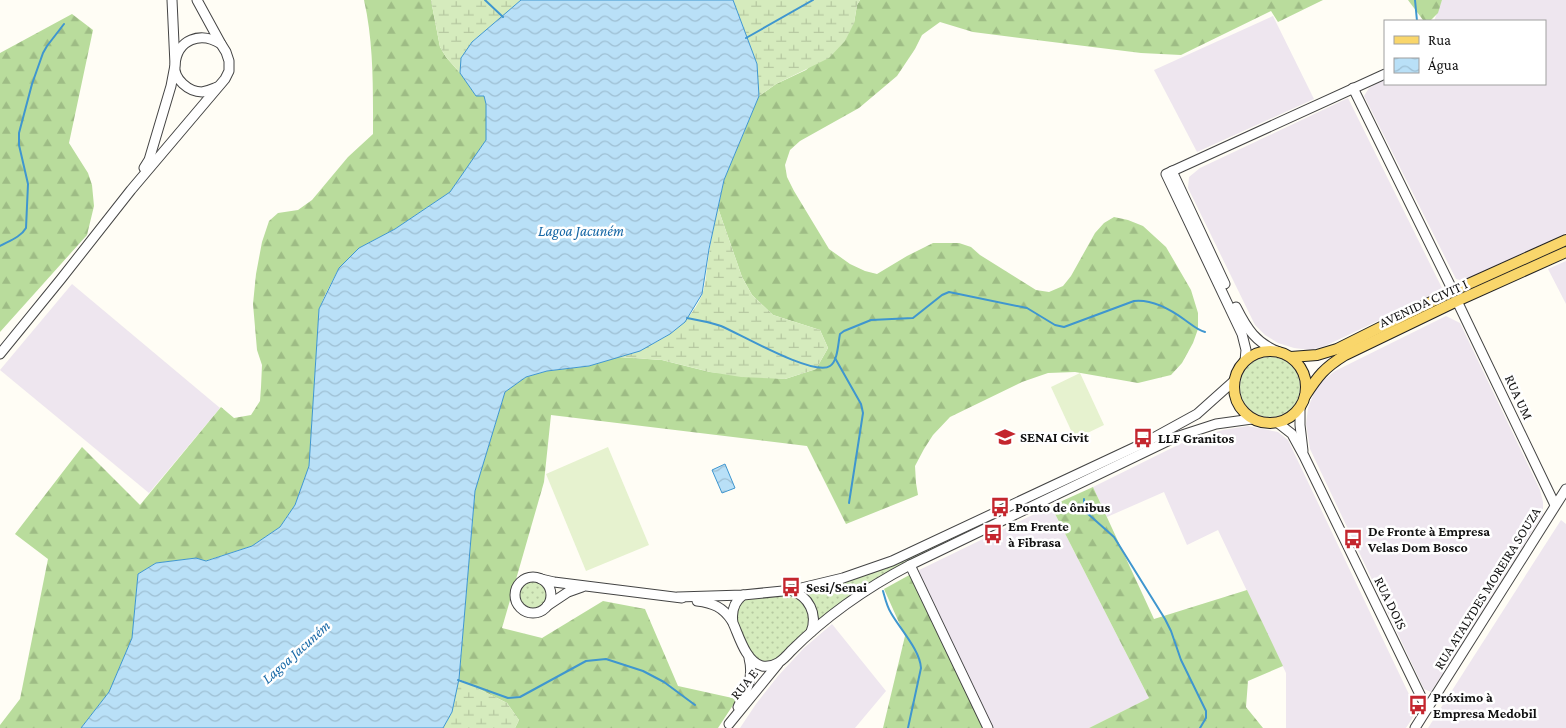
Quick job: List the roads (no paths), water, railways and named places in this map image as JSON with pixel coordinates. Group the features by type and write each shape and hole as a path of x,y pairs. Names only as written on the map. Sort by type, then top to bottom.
{"main road":[{"name":"AVENIDA CIVIT I","path":"1305,396 1320,374 1332,363 1455,296 1566,240"},
{"name":"AVENIDA CIVIT I","path":"1291,357 1317,355 1337,350 1455,296 1566,252"},
{"path":"1261,352 1280,352 1291,357 1299,365 1307,385 1300,408 1288,419 1278,423 1265,423 1252,419 1244,413 1238,404 1234,392 1234,380 1238,370 1245,361 1261,352"}],"street":[{"path":"132,190 149,160 171,86 174,64 172,0"},
{"path":"0,354 132,190 225,79 229,61 226,52 197,0"},
{"path":"218,86 202,92 193,90 180,80 174,64 180,48 194,38 204,37 213,39 221,44"},
{"path":"1169,173 1384,74"},
{"name":"RUA UM","path":"1353,88 1555,505"},
{"path":"1169,173 1240,316 1251,332 1266,346 1280,352"},
{"path":"1169,173 1242,334 1246,350 1245,361"},
{"path":"678,597 744,595 790,590 832,581 884,564 1146,442 1197,414 1234,380"},
{"name":"RUA DOIS","path":"1300,408 1304,456"},
{"path":"586,586 568,592 545,608 534,613 526,612 519,607 515,600 515,592 522,581 533,577 586,586 678,597 715,605 724,611 732,622 749,657 755,663 762,666 772,666 781,662 810,633 848,602 910,565 1176,437 1216,424 1252,419"},
{"name":"RUA DOIS","path":"1278,423 1292,434 1304,456 1427,709"},
{"name":"RUA ATALYDES MOREIRA SOUZA","path":"1415,728 1566,489"},
{"path":"910,565 988,728"},
{"path":"541,579 547,585 550,592 550,601 545,608"},
{"path":"790,590 802,596 811,606 814,622 810,633"},
{"path":"732,622 734,608 744,595"},
{"name":"RUA E","path":"728,726 750,680 749,657"},
{"name":"RUA E","path":"728,726 781,662"}],"water":[{"name":"Lagoa Jacuném","path":"521,0 733,0 757,64 759,96 724,180 709,249 702,294 685,322 670,334 640,351 589,366 547,371 526,377 505,392 475,491 459,679 452,712 443,728 81,728 109,692 132,638 138,574 156,563 196,558 206,561 252,546 280,527 295,505 309,466 319,309 339,268 359,248 395,229 450,192 486,140 486,104 484,96 476,96 460,73 461,58 472,42"},
{"path":"725,464 735,488 722,493 712,470"}],"waterway":[{"path":"485,0 503,17"},
{"name":"Lagoa Jacuném","path":"746,38 813,0"},
{"path":"1415,0 1417,20"},
{"path":"0,246 18,236 26,228 28,184 19,145 19,133 32,84 43,53 64,24"},
{"path":"687,318 721,326 793,360 809,366 822,368 833,364 840,334 844,331 871,320 913,318 942,295 949,292 1027,308 1055,325 1064,327 1134,301 1154,303 1205,332"},
{"path":"835,358 861,404 863,413 849,503"},
{"path":"1084,499 1084,508 1087,513 1114,537 1165,619 1181,660 1206,711 1206,718 1200,728"},
{"path":"883,591 890,611 920,661 921,668 908,728"},
{"path":"458,680 508,698 520,697 586,661 606,659 643,671 664,682 695,705"}],"place":[{"name":"SENAI Civit","path":"1005,437"},
{"name":"LLF Granitos","path":"1143,438"},
{"name":"Ponto de ônibus","path":"1000,507"},
{"name":"Em Frente à Fibrasa","path":"993,534"},
{"name":"De Fronte à Empresa Velas Dom Bosco","path":"1353,539"},
{"name":"Sesi/Senai","path":"791,587"},
{"name":"Próximo à Empresa Medobil","path":"1418,705"}]}
